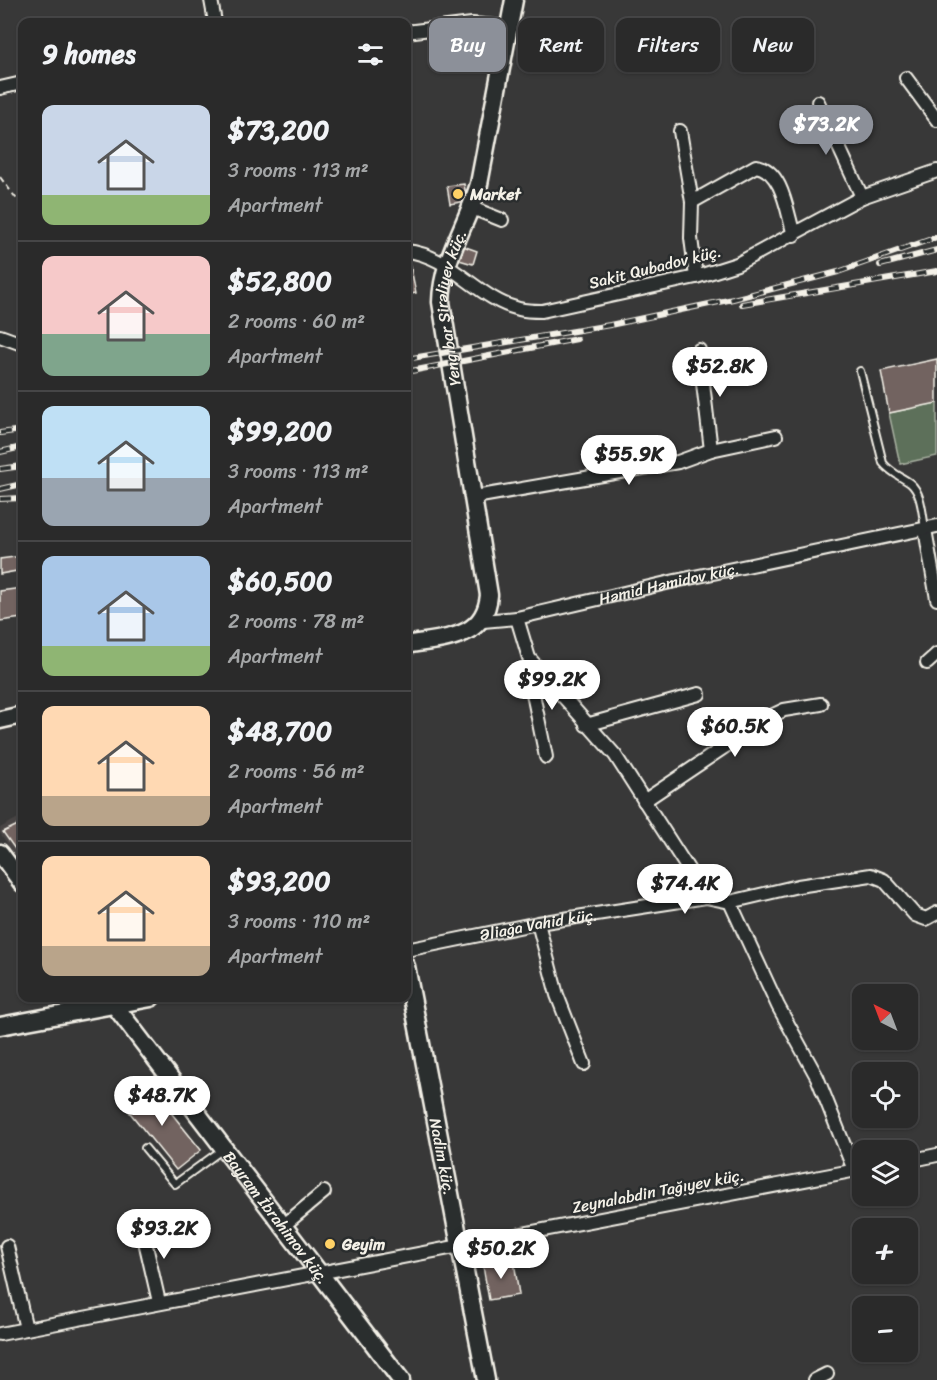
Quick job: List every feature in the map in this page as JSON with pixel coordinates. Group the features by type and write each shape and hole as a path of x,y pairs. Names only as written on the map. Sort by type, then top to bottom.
{"street":[{"path":"211,0 214,18"},
{"name":"Yengibar Şirəliyev küç.","path":"483,621 488,608 489,595 475,497 441,302 446,264 472,208 479,184 514,0"},
{"path":"411,31 472,24 508,27"},
{"path":"906,78 937,120"},
{"path":"0,87 18,84"},
{"path":"818,102 861,197"},
{"path":"680,131 692,202 691,238 696,277"},
{"path":"692,202 756,166 767,167 776,177 794,235"},
{"name":"Sakit Qubadov küç.","path":"411,253 446,264 500,301 519,310 542,311 696,277 737,264 861,197 937,171"},
{"path":"472,208 502,220"},
{"path":"0,336 18,343"},
{"path":"699,350 711,450"},
{"path":"475,497 678,462 711,450 776,436"},
{"path":"931,527 937,599"},
{"name":"Həmid Həmidov küç.","path":"411,644 454,636 472,629 483,621 517,618 675,581 931,527"},
{"path":"517,618 525,649 534,664 615,755 706,897"},
{"path":"927,663 937,654"},
{"path":"534,664 531,684 546,757"},
{"path":"586,725 699,694"},
{"path":"644,801 769,717 784,710 821,704"},
{"path":"0,720 18,716"},
{"path":"0,852 18,874"},
{"name":"Əliağa Vahid küç.","path":"411,949 538,923 706,897 730,902 798,886 871,875 884,880 915,915 926,919 937,914"},
{"path":"730,902 778,1006 817,1077 852,1157"},
{"path":"538,923 557,995 584,1064"},
{"name":"Nadim küç.","path":"411,992 486,1380"},
{"path":"0,1026 108,1002"},
{"name":"Bayram İbrahimov küç.","path":"113,1002 401,1380"},
{"path":"918,1159 937,1155"},
{"name":"Zeynalabdin Tağıyev küç.","path":"0,1334 317,1271 852,1171"},
{"path":"283,1226 324,1192"},
{"path":"141,1224 159,1302"},
{"path":"7,1246 26,1329"},
{"path":"815,1380 827,1374"}],"lane":[{"path":"860,371 883,463 892,474 911,484 919,494 931,527"},
{"path":"145,1148 175,1184 224,1149"}],"path":[{"path":"0,177 18,201"}],"shaded area":[{"path":"18,818 18,860 0,833 0,828"}],"green space":[{"path":"937,403 937,456 900,464 889,413"}],"building":[{"path":"464,184 467,201 450,204 447,186"},
{"path":"463,246 477,251 473,264 459,260"},
{"path":"411,268 416,293 411,294"},
{"path":"937,359 937,403 889,413 881,371"},
{"path":"18,557 18,571 0,574 0,559"},
{"path":"18,589 18,619 0,621 0,591"},
{"path":"18,825 18,853 3,832"},
{"path":"148,1084 201,1150 176,1170 123,1104"},
{"path":"514,1261 519,1295 489,1300 483,1266"}],"railway":[{"path":"411,358 610,325 733,299 838,272 937,237"},
{"path":"880,265 937,250"},
{"path":"742,304 937,271"},
{"path":"411,371 577,339"},
{"path":"0,433 18,431"},
{"path":"0,452 18,448"},
{"path":"0,469 18,467"},
{"path":"0,489 18,485"},
{"path":"0,499 18,498"}],"place":[{"name":"Market","path":"458,194"},
{"name":"Geyim","path":"330,1244"}]}
